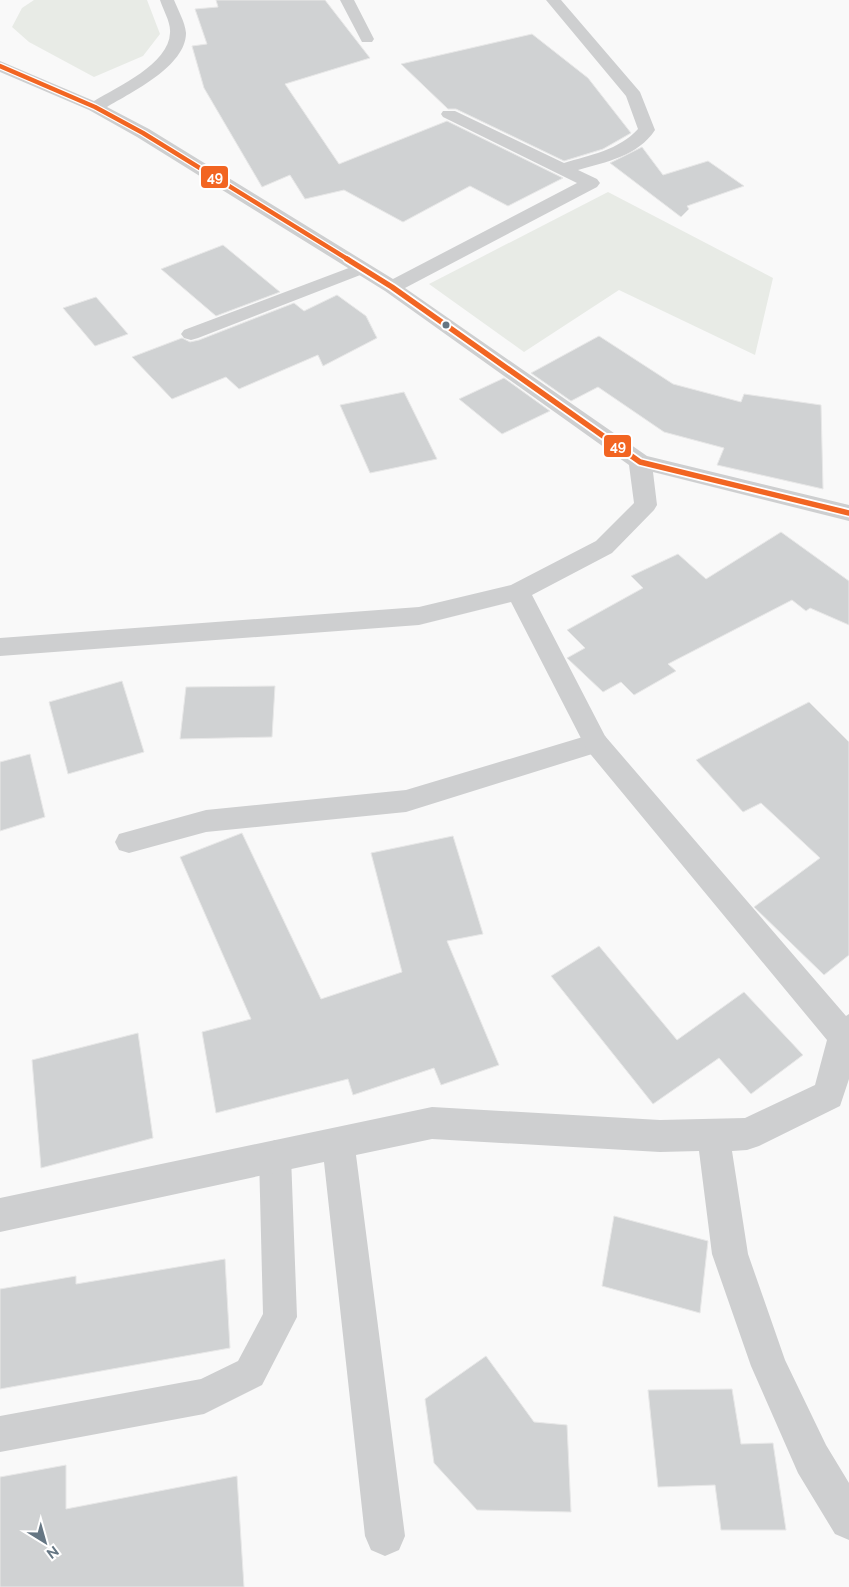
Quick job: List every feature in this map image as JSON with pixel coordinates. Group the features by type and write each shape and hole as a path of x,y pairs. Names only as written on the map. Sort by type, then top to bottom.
{"street":[{"path":"95,107 142,80 171,56 178,34 167,0"},
{"path":"553,0 634,95 647,130 640,140 623,149 562,169"},
{"path":"0,66 95,107 143,133 362,268 392,287 640,462 849,512"},
{"path":"0,84 23,76"},
{"path":"392,287 591,183 450,114"},
{"path":"0,647 419,616 518,592 604,547 646,505 640,462"},
{"path":"0,1215 432,1123 660,1136 747,1134 828,1095 847,1036 596,743 518,592"},
{"path":"713,1134 730,1254 769,1366 812,1459 849,1520"},
{"path":"338,1143 386,1536"}],"lane":[{"path":"347,0 368,39"},
{"path":"191,334 362,268"},
{"path":"129,842 206,821 406,801 596,743"},
{"path":"0,1434 204,1396 250,1373 280,1317 276,1156"}],"shaded area":[{"path":"34,0 147,0 160,34 143,56 94,77 29,42 12,27 22,8"},
{"path":"608,192 773,278 755,355 619,290 524,352 429,284"}],"building":[{"path":"216,0 325,0 370,58 285,84 339,164 447,121 563,178 508,206 470,186 403,222 344,190 305,199 290,175 262,187 204,88 192,46 207,44 195,9 218,7"},
{"path":"532,34 588,78 631,133 603,149 564,161 456,109 448,109 401,64"},
{"path":"642,147 663,175 708,161 744,186 687,206 689,209 681,217 610,163"},
{"path":"223,245 280,292 216,316 161,269"},
{"path":"337,295 366,316 377,338 323,366 318,355 239,389 226,377 172,399 132,357 182,338 190,342 199,340 294,303 304,311"},
{"path":"96,297 128,334 95,346 63,308"},
{"path":"599,336 673,384 741,402 744,394 821,405 823,489 717,465 724,448 664,432 598,387 571,401 531,373"},
{"path":"504,378 550,411 502,434 459,399"},
{"path":"404,392 437,459 370,473 340,405"},
{"path":"781,532 849,581 849,625 810,608 806,611 792,600 668,664 676,671 634,695 621,682 603,692 567,658 585,648 567,630 643,588 631,576 678,554 706,579"},
{"path":"122,681 144,752 68,774 49,702"},
{"path":"275,686 272,737 180,739 186,687"},
{"path":"809,702 849,742 849,955 824,975 754,907 820,858 761,803 743,812 696,760"},
{"path":"30,754 45,817 0,831 0,762"},
{"path":"242,833 321,999 402,972 371,853 453,836 483,934 447,941 499,1065 441,1085 434,1068 353,1095 348,1079 216,1113 202,1032 251,1019 180,857"},
{"path":"599,946 677,1040 744,992 803,1055 751,1094 719,1058 653,1104 551,976"},
{"path":"138,1033 153,1138 41,1168 32,1060"},
{"path":"614,1216 708,1241 700,1313 602,1286"},
{"path":"225,1259 230,1348 0,1389 0,1289 76,1276 76,1284"},
{"path":"486,1356 534,1422 567,1425 571,1512 477,1510 434,1463 425,1399"},
{"path":"732,1389 741,1444 773,1443 786,1530 721,1530 715,1485 658,1487 648,1390"},
{"path":"66,1465 66,1509 237,1476 244,1587 0,1587 0,1477"}],"transit line":[{"name":"49","path":"0,66 95,107 143,133 392,287 640,462 849,513"}]}
